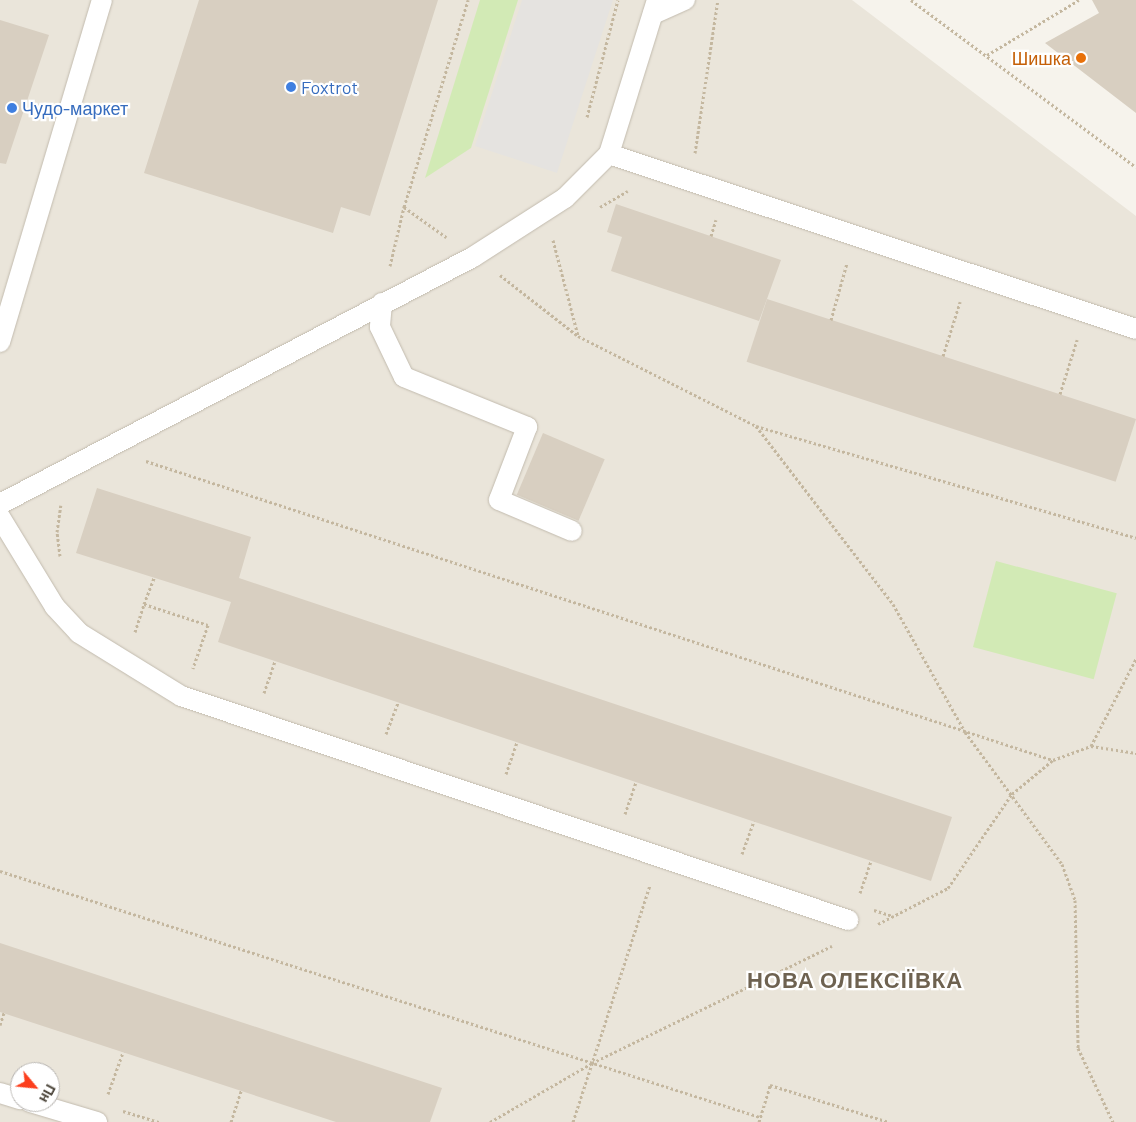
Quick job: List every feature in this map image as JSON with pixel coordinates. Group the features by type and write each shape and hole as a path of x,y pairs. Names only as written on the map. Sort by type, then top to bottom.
{"lane":[{"path":"0,342 102,0"},
{"path":"0,504 473,257 565,198 609,154 655,7 685,0"},
{"path":"609,154 1136,330"},
{"path":"382,303 380,327 404,378 527,427 499,500 572,531"},
{"path":"0,517 55,607 79,633 158,685 217,710 658,858 852,912"},
{"path":"60,1111 97,1122"}],"path":[{"path":"382,303 404,207 468,0"},
{"path":"585,122 618,0"},
{"path":"691,180 718,0"},
{"path":"911,0 1136,167"},
{"path":"987,56 1079,0"},
{"path":"542,213 578,336 756,426 1136,538"},
{"path":"831,320 848,260"},
{"path":"943,356 962,298"},
{"path":"1060,394 1078,338"},
{"path":"756,426 893,604 965,732 1062,864 1075,900 1078,1048 1112,1122"},
{"path":"138,458 1053,760"},
{"path":"62,500 57,532 62,564"},
{"path":"133,638 154,578"},
{"path":"144,604 208,625 190,679"},
{"path":"1091,746 1136,659"},
{"path":"260,702 275,661"},
{"path":"383,744 398,702"},
{"path":"503,784 517,742"},
{"path":"875,925 948,888 1012,794 1053,760 1091,746 1136,752"},
{"path":"621,824 636,782"},
{"path":"738,864 754,822"},
{"path":"574,1122 658,858"},
{"path":"852,912 871,861"},
{"path":"0,871 760,1117"},
{"path":"490,1122 592,1063 840,942"},
{"path":"0,1025 4,1013"},
{"path":"107,1096 123,1052"},
{"path":"759,1122 770,1085 889,1122"},
{"path":"230,1122 241,1091"}],"shaded area":[{"path":"0,0 852,0 1136,216 1136,1122 0,1122"},
{"path":"522,0 613,0 557,173 475,146"}],"green space":[{"path":"480,0 518,0 471,148 425,178"},
{"path":"996,561 1117,593 1094,679 973,647"}],"building":[{"name":"Foxtrot","path":"199,0 438,0 370,216 341,207 333,233 144,173"},
{"path":"1092,0 1136,0 1136,113 1045,43 1099,13"},
{"name":"Чудо-маркет","path":"0,20 49,35 6,164 0,163"},
{"path":"616,204 781,260 759,321 611,271 622,237 607,232"},
{"path":"767,299 1136,419 1116,482 747,362"},
{"path":"543,433 605,459 578,521 517,495"},
{"path":"97,488 251,537 239,578 952,817 931,881 218,642 231,602 76,553"},
{"path":"0,943 442,1088 430,1122 336,1122 0,1012"}],"place":[{"name":"Шишка","path":"1081,58"},
{"name":"Foxtrot","path":"291,87"},
{"name":"Чудо-маркет","path":"12,108"}],"district":[{"name":"НОВА ОЛЕКСІЇВКА","path":"855,980"}]}
